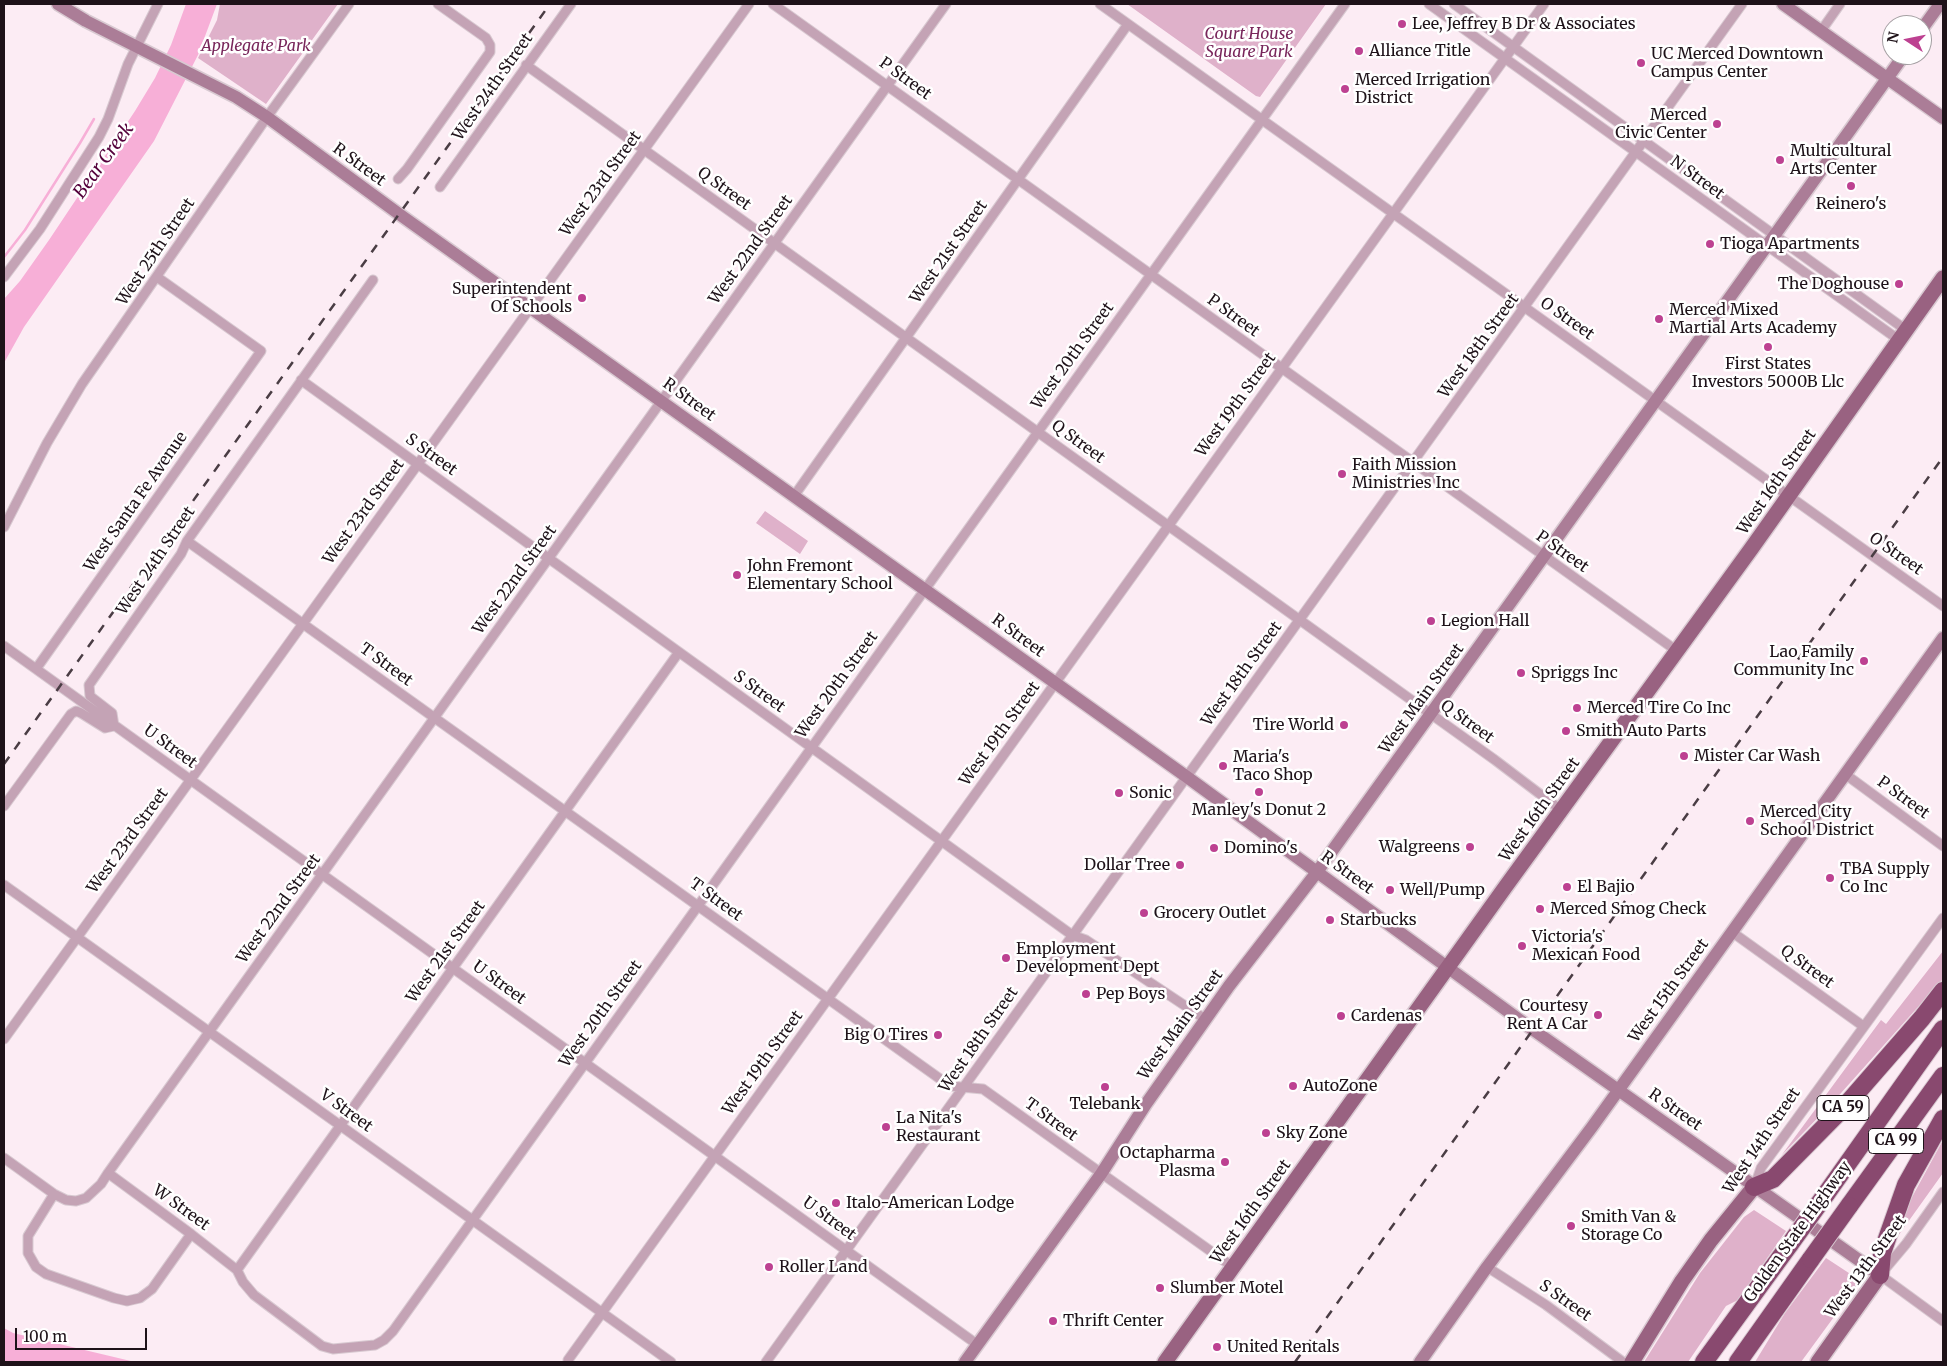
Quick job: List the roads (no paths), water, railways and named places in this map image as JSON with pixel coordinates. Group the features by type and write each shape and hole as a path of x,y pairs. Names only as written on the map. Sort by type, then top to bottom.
{"highway":[{"name":"CA 59","path":"1754,1187 1773,1179 1846,1104 1922,1018 1943,991"},
{"name":"Golden State Highway","path":"1704,1362 1943,1029"},
{"name":"Golden State Highway","path":"1738,1362 1943,1076"},
{"path":"1880,1275 1882,1253 1906,1185 1943,1119"}],"main road":[{"name":"West 16th Street","path":"1165,1362 1789,496 1943,278"},
{"name":"West 14th Street","path":"1632,1362 1682,1281 1711,1240 1754,1187"},
{"name":"West 13th Street","path":"1818,1362 1880,1275"}],"street":[{"name":"R Street","path":"58,4 86,21 236,97 267,117 399,214 1187,777 1618,1090 1943,1321"},
{"path":"4,277 51,213 99,136 108,119 128,64 158,4"},
{"name":"West 25th Street","path":"4,526 78,391 267,117 349,4"},
{"path":"398,179 488,57 490,47 486,38 438,4"},
{"name":"West 24th Street","path":"440,188 571,4"},
{"name":"West 23rd Street","path":"4,1039 750,4"},
{"name":"P Street","path":"773,4 1677,651"},
{"name":"West 22nd Street","path":"108,1173 946,4"},
{"name":"O Street","path":"1100,4 1943,606"},
{"name":"West 20th Street","path":"333,1349 375,1346 393,1331 471,1219 1345,4"},
{"name":"N Street","path":"1429,4 1636,152 1771,240"},
{"name":"N Street","path":"1454,4 1643,141 1771,240 1903,335"},
{"name":"West 19th Street","path":"568,1360 1544,4"},
{"name":"West 18th Street","path":"766,1362 1742,4"},
{"path":"1783,4 1943,118"},
{"path":"1821,31 1840,4"},
{"path":"1932,15 1940,4"},
{"name":"West 21st Street","path":"794,496 1128,24"},
{"name":"Q Street","path":"526,65 1431,714 1561,810"},
{"name":"West Main Street","path":"965,1362 1101,1174 1146,1104 1206,1019 1317,872 1897,65"},
{"name":"West Santa Fe Avenue","path":"36,669 261,351 157,277"},
{"name":"West 24th Street","path":"114,726 112,713 90,696 89,685 181,554 187,541 373,280"},
{"name":"S Street","path":"301,380 1072,935 1086,940 1206,1019"},
{"name":"T Street","path":"187,541 950,1086 982,1089 1234,1267"},
{"name":"West 15th Street","path":"1420,1362 1943,638"},
{"name":"U Street","path":"4,646 978,1344"},
{"name":"West 21st Street","path":"237,1270 679,652"},
{"path":"4,806 71,714 76,711 81,713 105,728 114,726"},
{"name":"P Street","path":"1845,774 1943,846"},
{"name":"V Street","path":"4,885 671,1362"},
{"name":"West 14th Street","path":"1754,1187 1761,1168 1943,918"},
{"name":"Q Street","path":"1732,932 1863,1026"},
{"path":"4,1158 54,1194 71,1200 86,1198 101,1184 108,1173"},
{"name":"W Street","path":"108,1173 237,1270 243,1282 254,1295 322,1346 333,1349"},
{"name":"West 13th Street","path":"1880,1275 1906,1244 1943,1192"},
{"path":"54,1194 28,1236 28,1253 36,1267 46,1274 114,1298 127,1301 140,1298 152,1289 191,1234"},
{"name":"S Street","path":"1487,1267 1546,1305 1623,1362"}],"water":[{"name":"Bear Creek","path":"186,4 217,4 198,55 154,141 24,327 4,363 4,299 20,281 49,240 135,111 155,78 171,45"},
{"path":"4,1328 13,1333 135,1362 4,1362"}],"waterway":[{"path":"4,257 25,230 94,119"}],"railway":[{"path":"4,764 550,4"},
{"path":"1295,1362 1943,457"}],"place":[{"name":"Lee, Jeffrey B Dr & Associates","path":"1402,24"},
{"name":"Alliance Title","path":"1359,51"},
{"name":"UC Merced Downtown Campus Center","path":"1641,63"},
{"name":"Merced Irrigation District","path":"1345,89"},
{"name":"Merced Civic Center","path":"1717,124"},
{"name":"Multicultural Arts Center","path":"1780,160"},
{"name":"Reinero's","path":"1851,186"},
{"name":"Tioga Apartments","path":"1710,244"},
{"name":"The Doghouse","path":"1899,284"},
{"name":"Superintendent Of Schools","path":"582,298"},
{"name":"Merced Mixed Martial Arts Academy","path":"1659,319"},
{"name":"First States Investors 5000B Llc","path":"1768,347"},
{"name":"Faith Mission Ministries Inc","path":"1342,474"},
{"name":"John Fremont Elementary School","path":"737,575"},
{"name":"Legion Hall","path":"1431,621"},
{"name":"Lao Family Community Inc","path":"1864,661"},
{"name":"Spriggs Inc","path":"1521,673"},
{"name":"Merced Tire Co Inc","path":"1577,708"},
{"name":"Tire World","path":"1344,725"},
{"name":"Smith Auto Parts","path":"1566,731"},
{"name":"Mister Car Wash","path":"1684,756"},
{"name":"Maria's Taco Shop","path":"1223,766"},
{"name":"Manley's Donut 2","path":"1259,792"},
{"name":"Sonic","path":"1119,793"},
{"name":"Merced City School District","path":"1750,821"},
{"name":"Walgreens","path":"1470,847"},
{"name":"Domino's","path":"1214,848"},
{"name":"Dollar Tree","path":"1180,865"},
{"name":"TBA Supply Co Inc","path":"1830,878"},
{"name":"El Bajio","path":"1567,887"},
{"name":"Well/Pump","path":"1390,890"},
{"name":"Merced Smog Check","path":"1540,909"},
{"name":"Grocery Outlet","path":"1144,913"},
{"name":"Starbucks","path":"1330,920"},
{"name":"Victoria's Mexican Food","path":"1522,946"},
{"name":"Employment Development Dept","path":"1006,958"},
{"name":"Pep Boys","path":"1086,994"},
{"name":"Courtesy Rent A Car","path":"1598,1015"},
{"name":"Cardenas","path":"1341,1016"},
{"name":"Big O Tires","path":"938,1035"},
{"name":"AutoZone","path":"1293,1086"},
{"name":"Telebank","path":"1105,1087"},
{"name":"La Nita's Restaurant","path":"886,1127"},
{"name":"Sky Zone","path":"1266,1133"},
{"name":"Octapharma Plasma","path":"1225,1162"},
{"name":"Italo-American Lodge","path":"836,1203"},
{"name":"Smith Van & Storage Co","path":"1571,1226"},
{"name":"Roller Land","path":"769,1267"},
{"name":"Slumber Motel","path":"1160,1288"},
{"name":"Thrift Center","path":"1053,1321"},
{"name":"United Rentals","path":"1217,1347"}],"park label":[{"name":"Court House Square Park","path":"1249,43"},
{"name":"Applegate Park","path":"256,46"}]}
